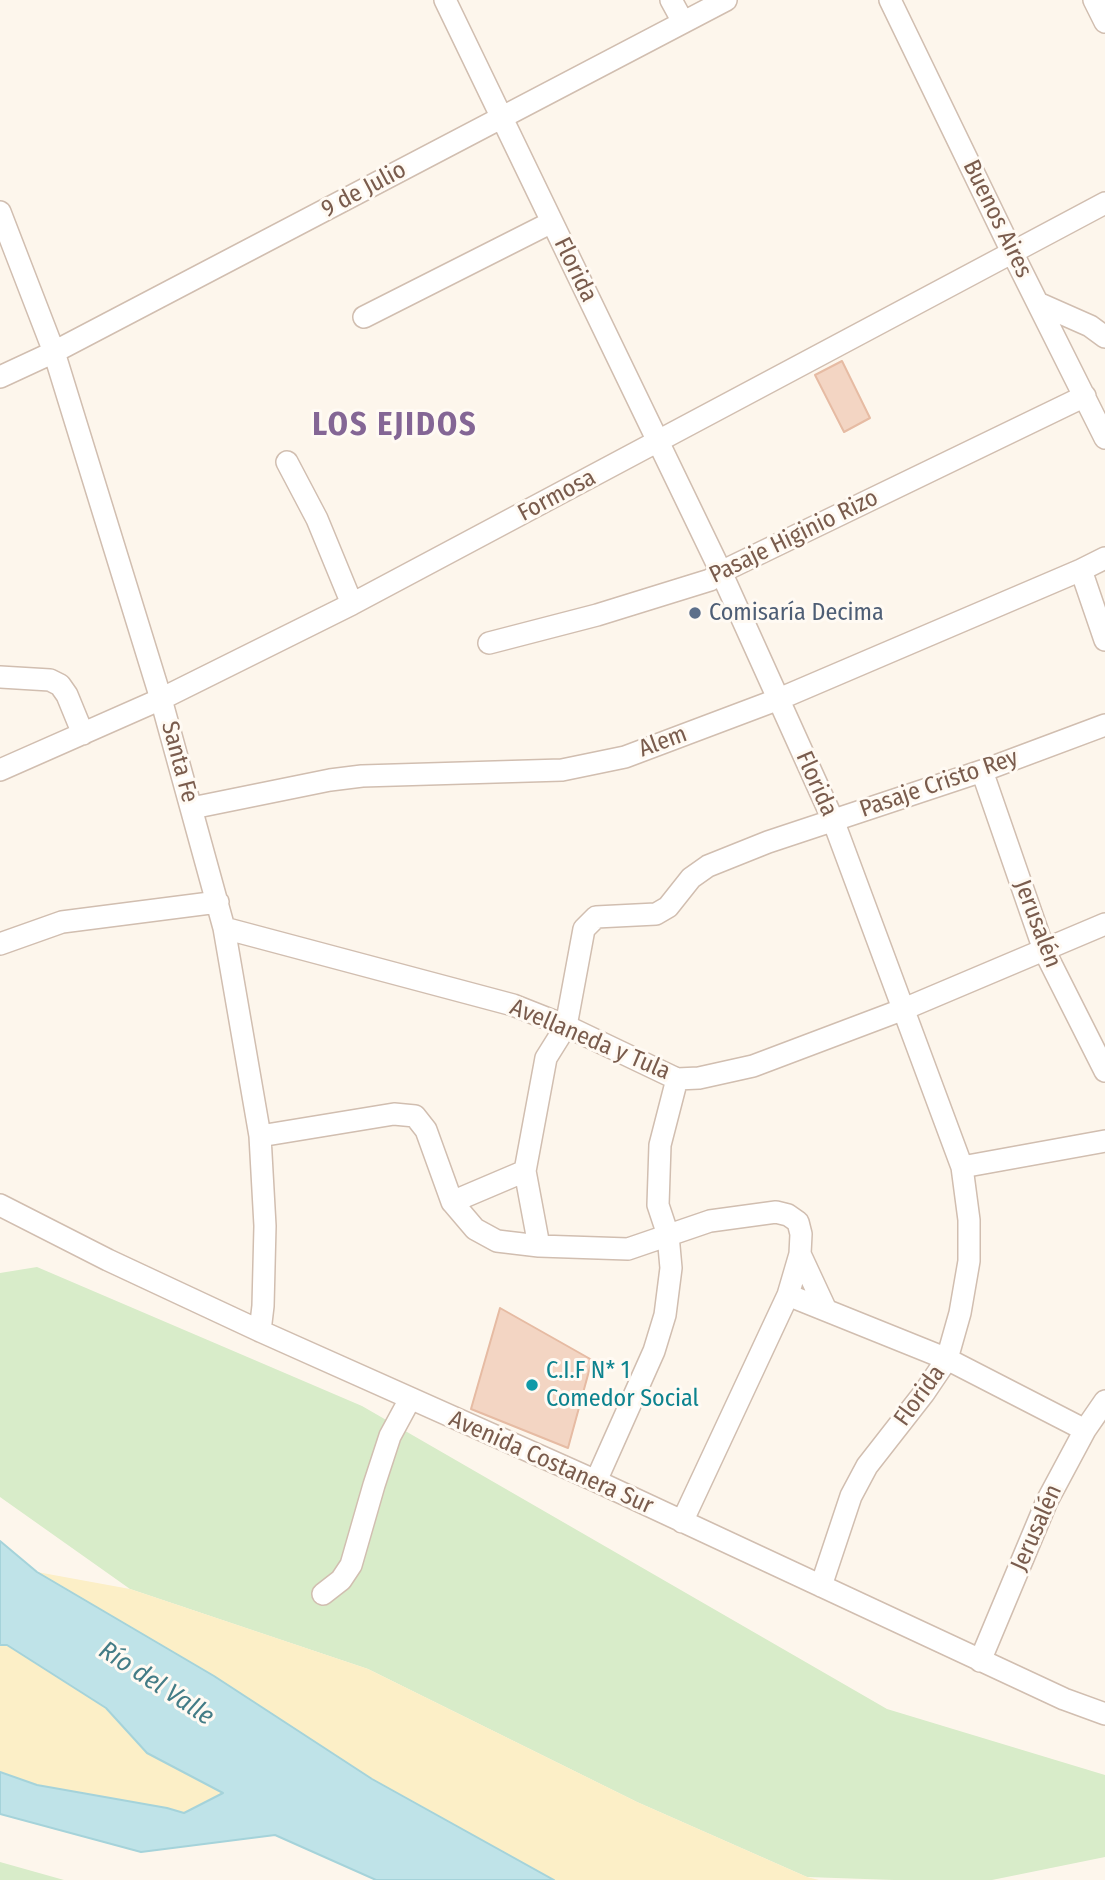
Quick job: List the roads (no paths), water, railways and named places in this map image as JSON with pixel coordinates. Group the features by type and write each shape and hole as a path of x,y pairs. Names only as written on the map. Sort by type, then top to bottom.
{"street":[{"name":"Florida","path":"445,0 721,572 833,820 962,1167 969,1220 969,1261 960,1313 947,1359 867,1466 851,1496 821,1586"},
{"path":"671,0 683,22"},
{"name":"9 de Julio","path":"0,377 54,352 726,0"},
{"name":"Buenos Aires","path":"890,0 1105,438"},
{"path":"1094,0 1105,22"},
{"name":"Formosa","path":"0,770 161,699 352,604 1105,203"},
{"name":"Santa Fe","path":"0,212 54,352 161,699 218,902 260,1136 265,1226 260,1331"},
{"path":"364,317 552,222"},
{"path":"1038,303 1090,326 1105,337"},
{"name":"Pasaje Higinio Rizo","path":"489,643 597,615 710,580 721,572 1084,396"},
{"path":"287,462 317,519 352,604"},
{"name":"Alem","path":"191,808 362,776 562,770 625,757 779,699 1105,558"},
{"path":"1081,570 1105,640"},
{"path":"0,677 50,680 60,685 83,734"},
{"name":"Pasaje Cristo Rey","path":"539,1246 525,1171 546,1058 566,1026 584,929 596,917 656,914 668,907 691,878 708,866 768,842 982,771 1105,725"},
{"name":"Jerusalén","path":"982,771 1044,950 1105,1071"},
{"path":"0,944 62,922 218,902"},
{"name":"Avellaneda y Tula","path":"224,928 513,1005 566,1026 677,1079 699,1078 753,1066 904,1009 1105,923"},
{"path":"596,1482 654,1351 665,1315 671,1268 668,1235 658,1205 660,1145 677,1079"},
{"path":"260,1136 394,1114 415,1116 426,1130 452,1202 475,1229 497,1241 539,1246 628,1250 710,1221 776,1212 788,1215 797,1222 801,1234 800,1254 788,1295 682,1522"},
{"path":"962,1167 1105,1141"},
{"path":"452,1202 525,1171"},
{"name":"Avenida Costanera Sur","path":"0,1205 108,1260 260,1331 596,1482 1063,1699 1105,1714"},
{"path":"800,1254 826,1310"},
{"path":"788,1295 947,1359 1085,1430"},
{"path":"323,1594 341,1580 351,1565 390,1436 410,1399"},
{"name":"Jerusalén","path":"980,1661 1047,1501 1085,1430 1105,1401"}],"water":[{"name":"Río del Valle","path":"0,1541 37,1572 214,1676 372,1779 554,1880 376,1880 275,1835 141,1852 0,1814 0,1772 37,1785 184,1813 223,1793 147,1753 106,1708 7,1645 0,1645"}],"place":[{"name":"Comisaría Decima","path":"695,613"},
{"name":"C.I.F N* 1 Comedor Social","path":"532,1385"}],"district":[{"name":"LOS EJIDOS","path":"395,426"}]}
